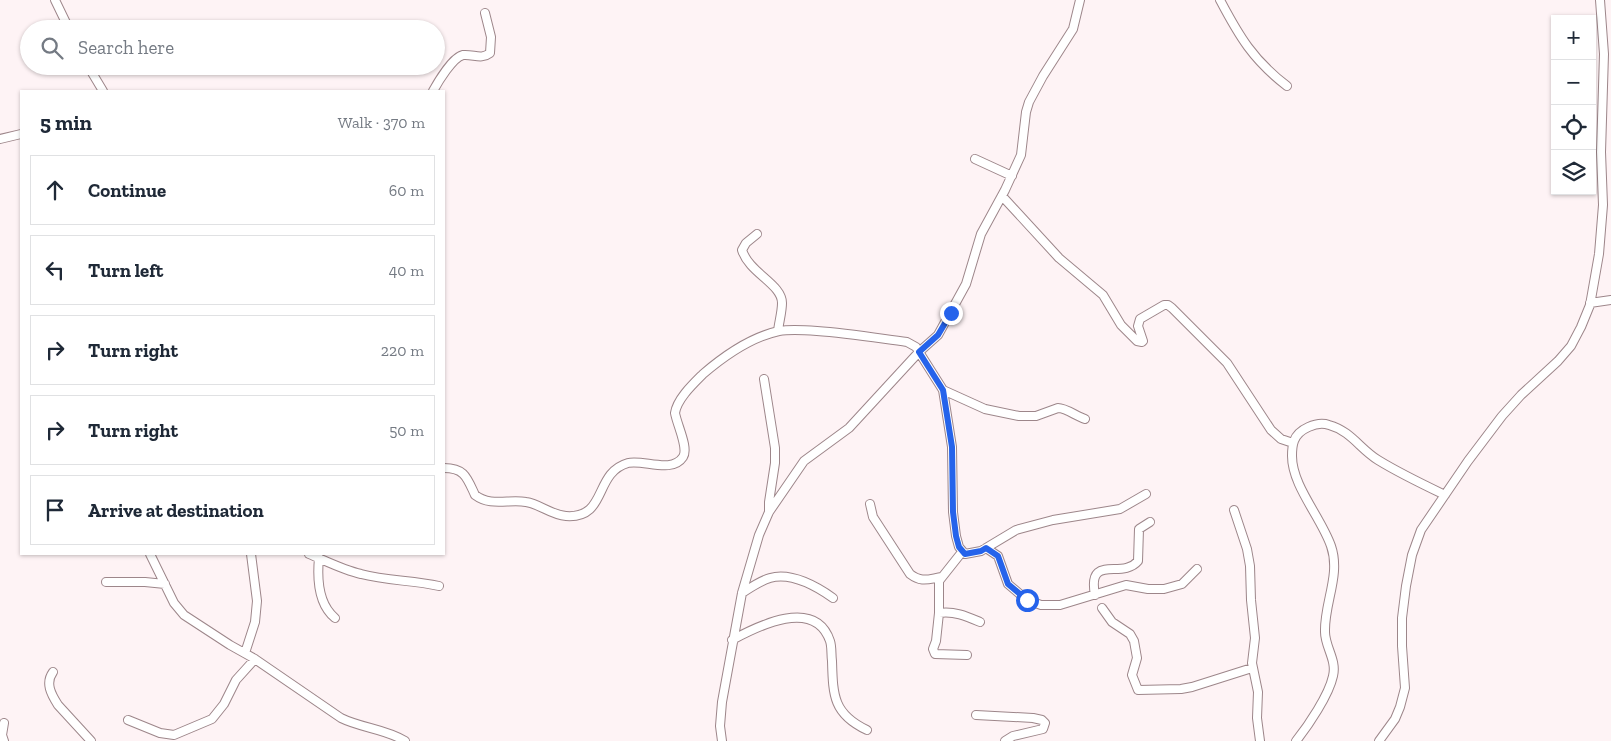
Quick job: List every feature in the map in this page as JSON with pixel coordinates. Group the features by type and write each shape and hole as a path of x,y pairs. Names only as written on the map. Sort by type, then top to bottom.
{"street":[{"path":"55,0 65,20"},
{"path":"722,741 720,714 732,640 742,593 759,535 770,512 804,461 849,428 919,352 938,335 955,307 969,276 981,234 1021,156 1026,112 1029,102 1073,29 1080,0"},
{"path":"1220,0 1233,25 1253,55 1286,86"},
{"path":"1378,741 1395,719 1405,688 1402,618 1412,555 1421,530 1473,454 1511,405 1558,361 1571,346 1590,303 1599,254 1603,205 1601,159 1604,54 1600,0"},
{"path":"445,73 458,57 464,55 483,57 490,53 491,37 485,13"},
{"path":"93,75 102,90"},
{"path":"434,90 443,75"},
{"path":"0,139 20,134"},
{"path":"975,159 1012,176"},
{"path":"1002,196 1059,258 1103,294 1121,325 1137,341 1144,341 1138,326 1140,319 1161,306 1168,305 1172,308 1228,363 1271,430 1281,438 1293,443"},
{"path":"757,234 746,243 742,250 752,267 777,289 780,295 782,304 778,331"},
{"path":"1590,303 1611,300"},
{"path":"445,468 454,469 466,475 475,495 488,502 523,501 566,516 584,513 590,511 596,504 605,481 620,467 636,462 666,465 679,461 683,457 685,450 675,413 681,398 697,380 729,355 760,337 778,331 806,330 907,342 916,347 943,390 952,447 954,520 956,536 962,552"},
{"path":"764,379 768,393 775,448 775,463 769,502 770,512"},
{"path":"943,390 985,409 994,411 1030,417 1062,408 1075,416 1085,419"},
{"path":"1296,741 1322,703 1334,675 1334,663 1325,631 1333,586 1334,564 1333,552 1329,541 1296,475 1292,458 1293,443 1296,437 1302,431 1316,425 1329,425 1350,436 1378,460 1445,495"},
{"path":"962,552 970,554 986,548 1016,530 1053,520 1120,509 1146,494"},
{"path":"870,504 873,517 910,574 924,580 942,576"},
{"path":"1234,510 1250,562 1250,600 1255,638 1252,668 1258,692 1257,718 1260,741"},
{"path":"1095,595 1093,580 1099,571 1135,565 1138,561 1139,529 1150,522"},
{"path":"986,548 998,556 1008,584 1027,600 1041,605 1060,605 1126,585 1148,589 1164,589 1182,584 1197,570"},
{"path":"962,552 942,576 938,587 939,613 936,641 933,649 935,654 967,655"},
{"path":"150,555 174,603 184,615 255,658 341,718 350,723 392,734 405,741"},
{"path":"245,653 254,622 257,601 250,555"},
{"path":"312,555 362,575 405,582 423,582 439,586"},
{"path":"319,558 322,599 329,613 335,618"},
{"path":"742,593 770,578 778,577 802,580 833,598"},
{"path":"106,582 165,584"},
{"path":"1102,608 1112,622 1130,634 1134,641 1138,658 1132,675 1138,690 1192,688 1252,668"},
{"path":"939,613 959,614 980,622"},
{"path":"732,640 758,627 787,618 805,619 818,625 826,634 830,643 833,689 838,705 848,719 867,730"},
{"path":"128,720 169,735 182,733 204,723 212,719 219,712 236,680 255,658"},
{"path":"53,672 49,682 54,698 58,705 91,741"},
{"path":"976,715 1033,718 1042,720 1045,724 1043,729 1013,736 1005,741"},
{"path":"4,722 2,735 4,741"}],"route":[{"path":"951,313 938,335 919,352 943,390 952,447 952,496 956,536 959,547 965,554 981,551 986,548 998,556 1008,584 1027,600"}]}
